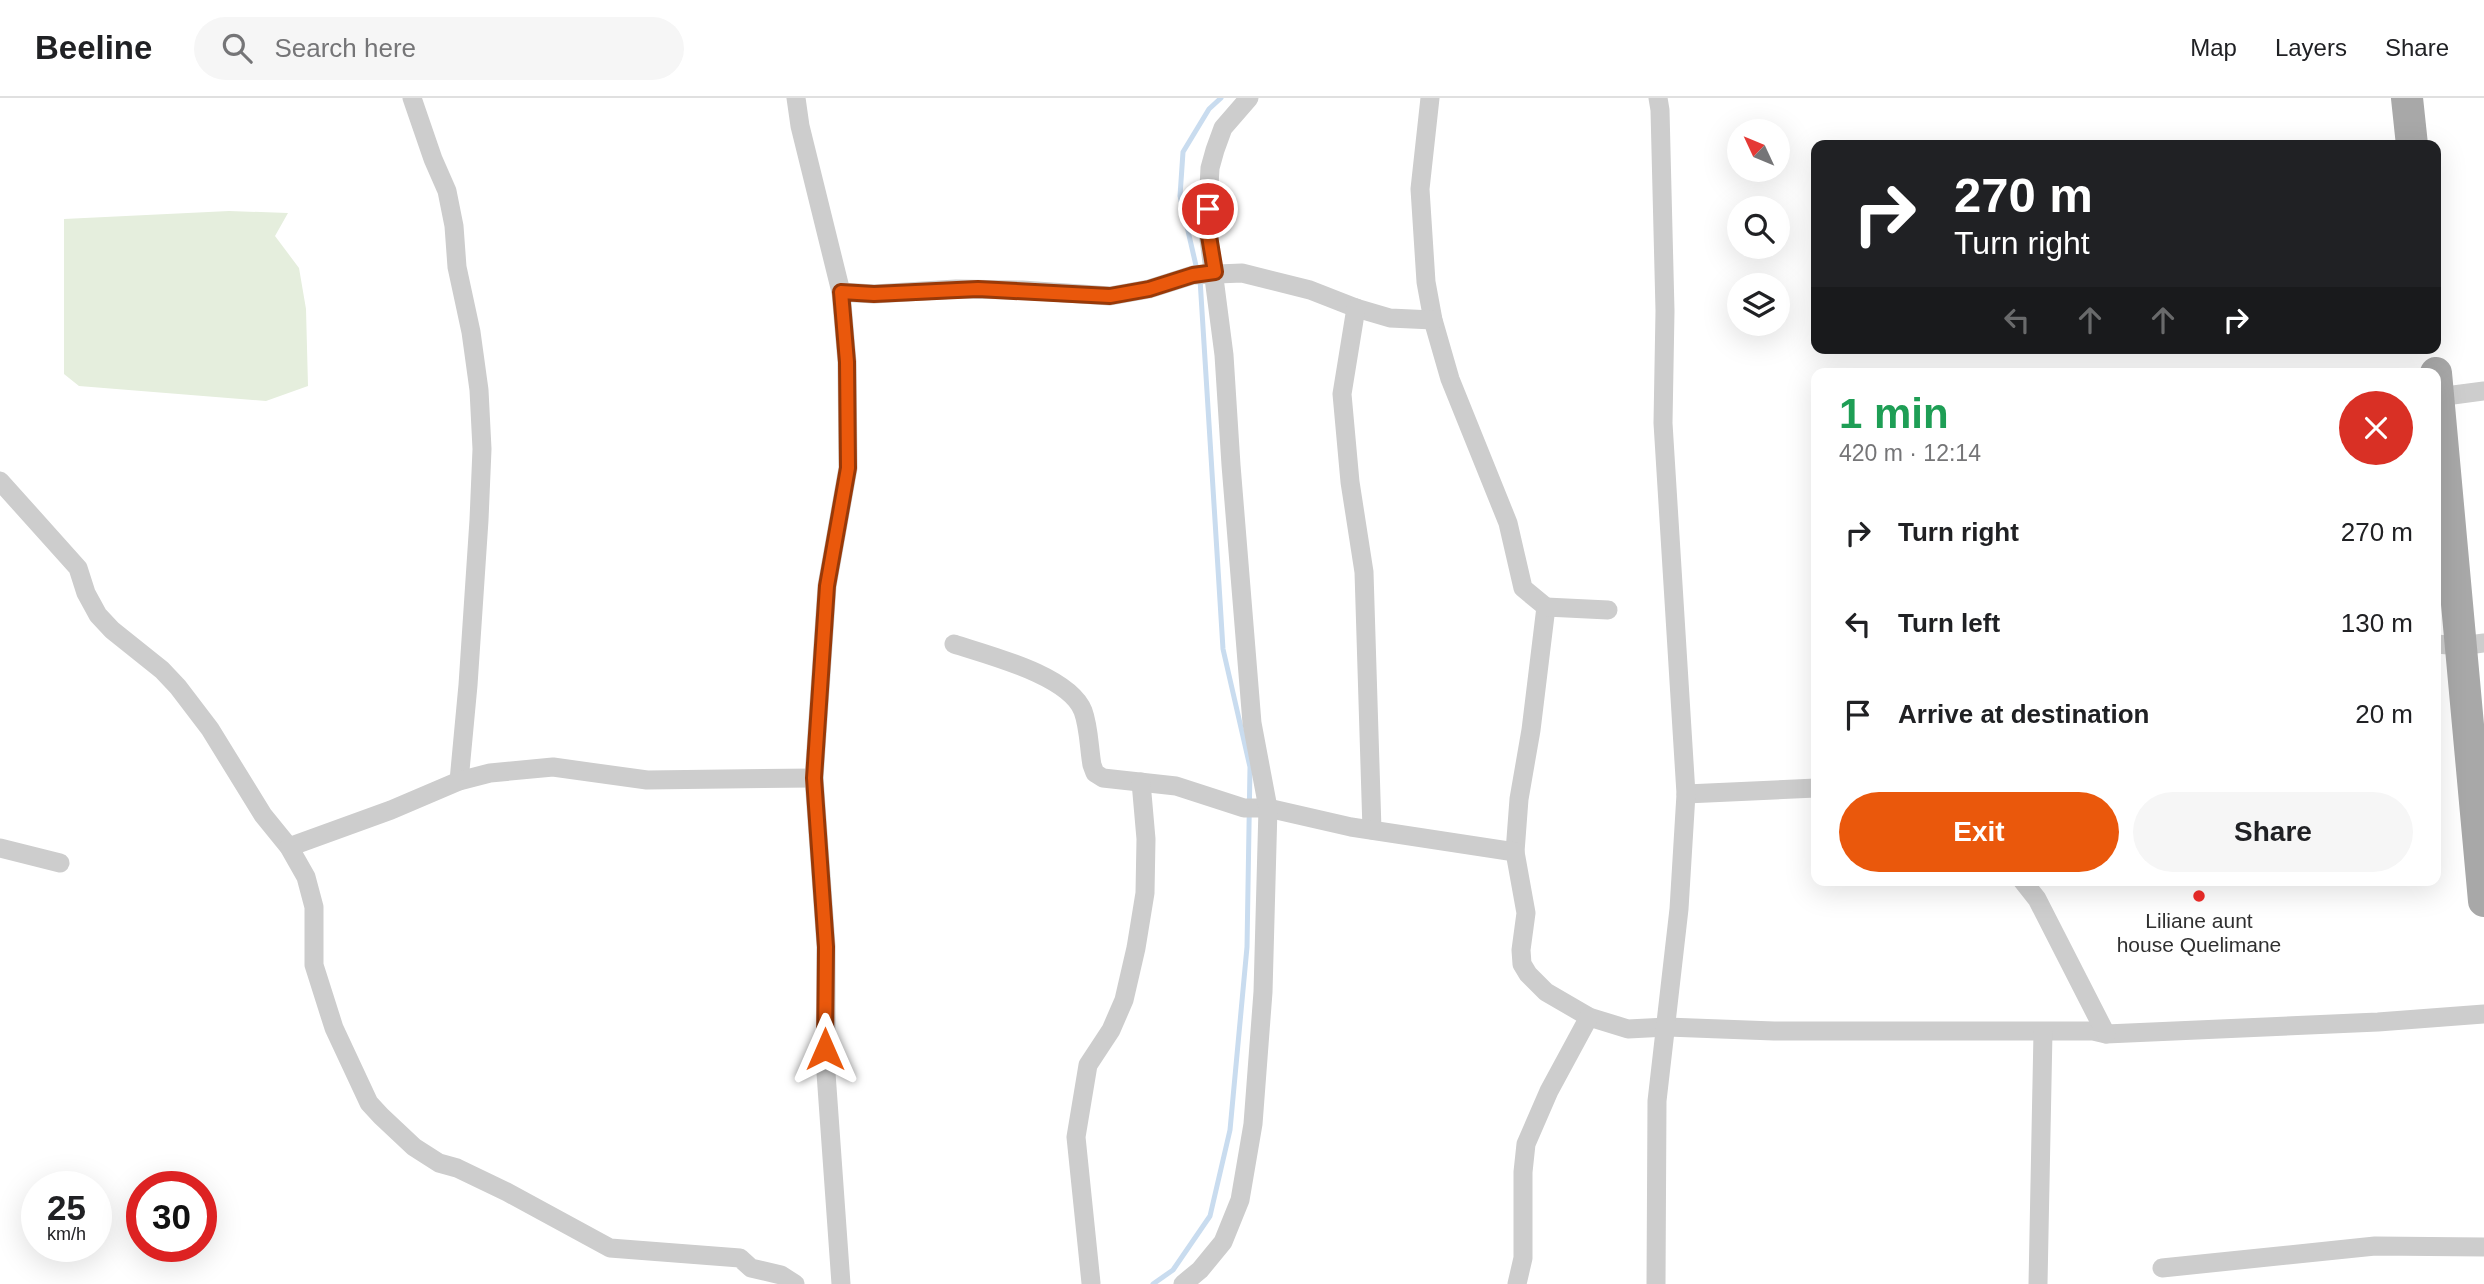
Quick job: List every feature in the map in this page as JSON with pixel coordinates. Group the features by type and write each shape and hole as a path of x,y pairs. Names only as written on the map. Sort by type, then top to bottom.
{"main road":[{"path":"2407,98 2411,140"},
{"path":"2441,427 2484,901"}],"street":[{"path":"412,98 447,191 454,226 457,267 471,332 479,390 482,449 479,520 468,685 458,781"},
{"path":"796,98 800,126 841,292 847,362 848,468 827,586 814,778 826,947 826,1073 841,1284"},
{"path":"1183,1284 1200,1270 1223,1242 1240,1200 1253,1124 1263,992 1252,723 1224,355 1204,274 1210,168 1223,128 1249,98"},
{"path":"1430,98 1420,189 1426,282 1433,320 1450,379 1508,523 1523,588 1546,607 1608,610"},
{"path":"1656,1284 1657,1101 1679,909 1686,794 1662,423 1665,311 1658,98"},
{"path":"841,292 874,294 956,289 1110,296 1204,274 1242,273 1310,290 1390,318 1433,320"},
{"path":"1356,308 1342,394 1350,482 1364,572 1372,830"},
{"path":"2441,382 2484,391"},
{"path":"0,481 78,568 86,593 98,615 178,687 210,729 263,815 289,847 306,877 314,907 314,965 334,1028 369,1102 414,1147 439,1163 457,1168 507,1192 610,1248 740,1258 751,1268 781,1275 795,1284"},
{"path":"1546,607 1531,730 1519,799 1515,852 1527,913 1521,950 1522,964 1546,992 1589,1017 1628,1028 2092,1031 2106,1034 2325,1025 2484,1014"},
{"path":"954,644 1030,669 1048,678 1071,696 1082,710 1095,773 1103,778 1176,786 1257,808 1372,830 1515,852"},
{"path":"289,847 391,810 458,781 490,773 553,767 647,780 814,778"},
{"path":"1091,1283 1076,1137 1088,1065 1124,1000 1136,948 1145,893 1146,839 1142,782"},
{"path":"1686,794 1811,788"},
{"path":"0,848 60,863"},
{"path":"2027,886 2037,899 2106,1034"},
{"path":"1517,1284 1523,1258 1523,1172 1526,1144 1549,1091 1589,1017"},
{"path":"2038,1284 2043,1032"},
{"path":"2162,1268 2375,1246 2484,1247"}],"green space":[{"path":"229,211 288,213 275,236 299,268 306,309 308,386 266,401 79,386 64,374 64,219"}],"waterway":[{"path":"1197,270 1180,196 1183,152 1209,109 1221,98"},
{"path":"1153,1284 1173,1270 1210,1216 1230,1130 1247,947 1250,767 1223,649 1200,279"}],"place":[{"name":"Liliane aunt house Quelimane","path":"2199,896"}],"route":[{"path":"825,1049 826,947 814,778 827,586 848,468 847,362 841,292 874,294 978,289 1110,296 1149,289 1193,275 1215,272 1207,224 1208,209"}]}
